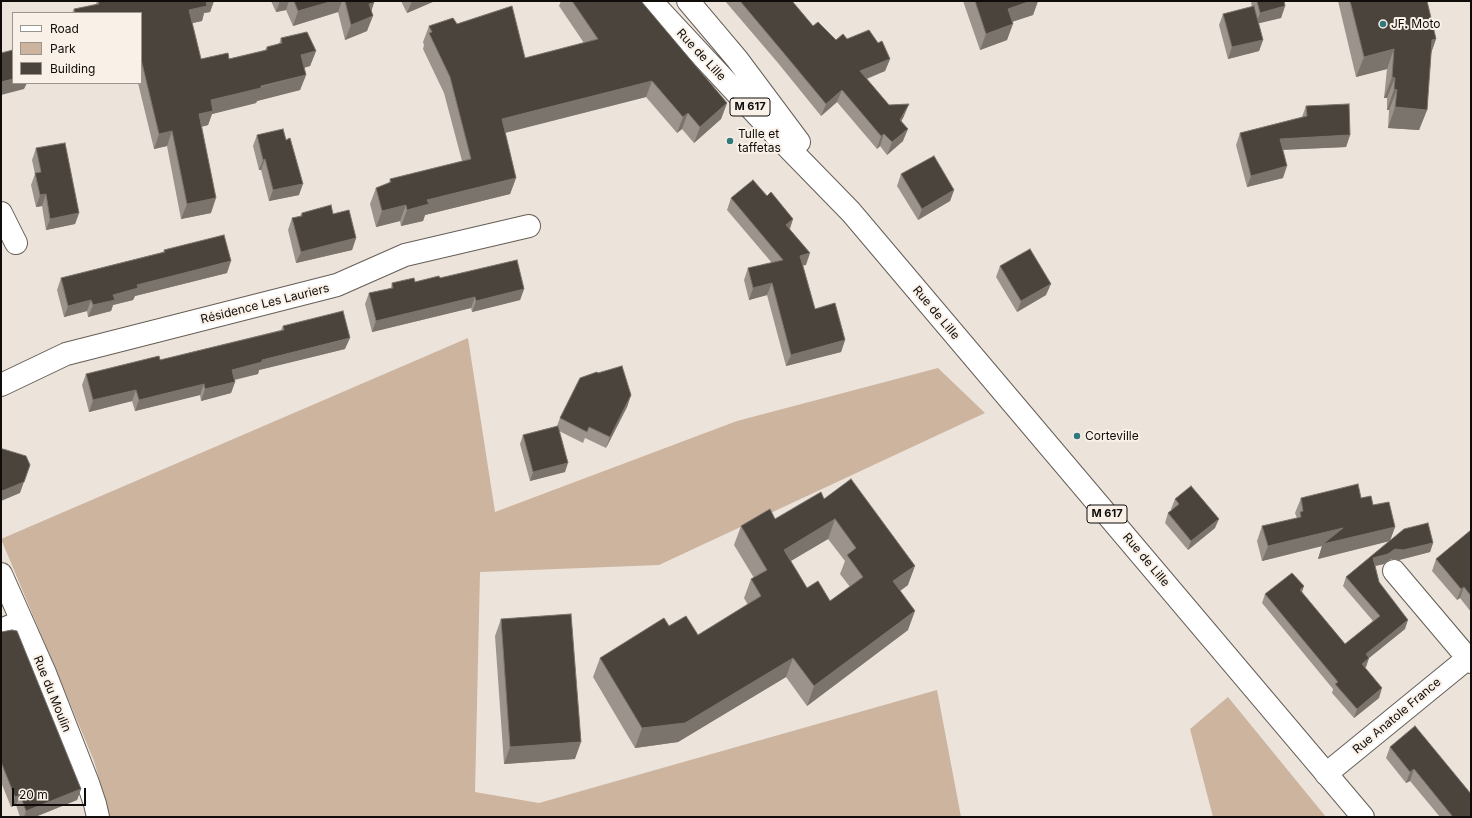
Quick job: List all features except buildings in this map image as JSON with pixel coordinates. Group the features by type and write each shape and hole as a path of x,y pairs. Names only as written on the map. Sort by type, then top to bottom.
{"main road":[{"name":"Rue de Lille","path":"652,1 774,133 851,212"},
{"name":"Rue de Lille","path":"688,1 752,78 851,212 1363,817"},
{"path":"1,213 16,244"},
{"name":"Résidence Les Lauriers","path":"1,385 66,354 337,285 405,255 529,226"},
{"name":"Rue Anatole France","path":"1326,774 1469,660 1394,570"},
{"name":"Rue du Moulin","path":"1,574 45,673 88,783 98,817"},
{"path":"1,630 22,621"}],"green space":[{"path":"468,338 495,512 737,421 938,368 985,413 659,565 480,572 475,792 539,803 937,690 961,817 110,817 94,761 1,539"},
{"path":"1228,697 1326,817 1213,817 1190,729"}],"place":[{"name":"JF. Moto","path":"1383,24"},
{"name":"Tulle et taffetas","path":"730,141"},
{"name":"Corteville","path":"1077,436"}]}
